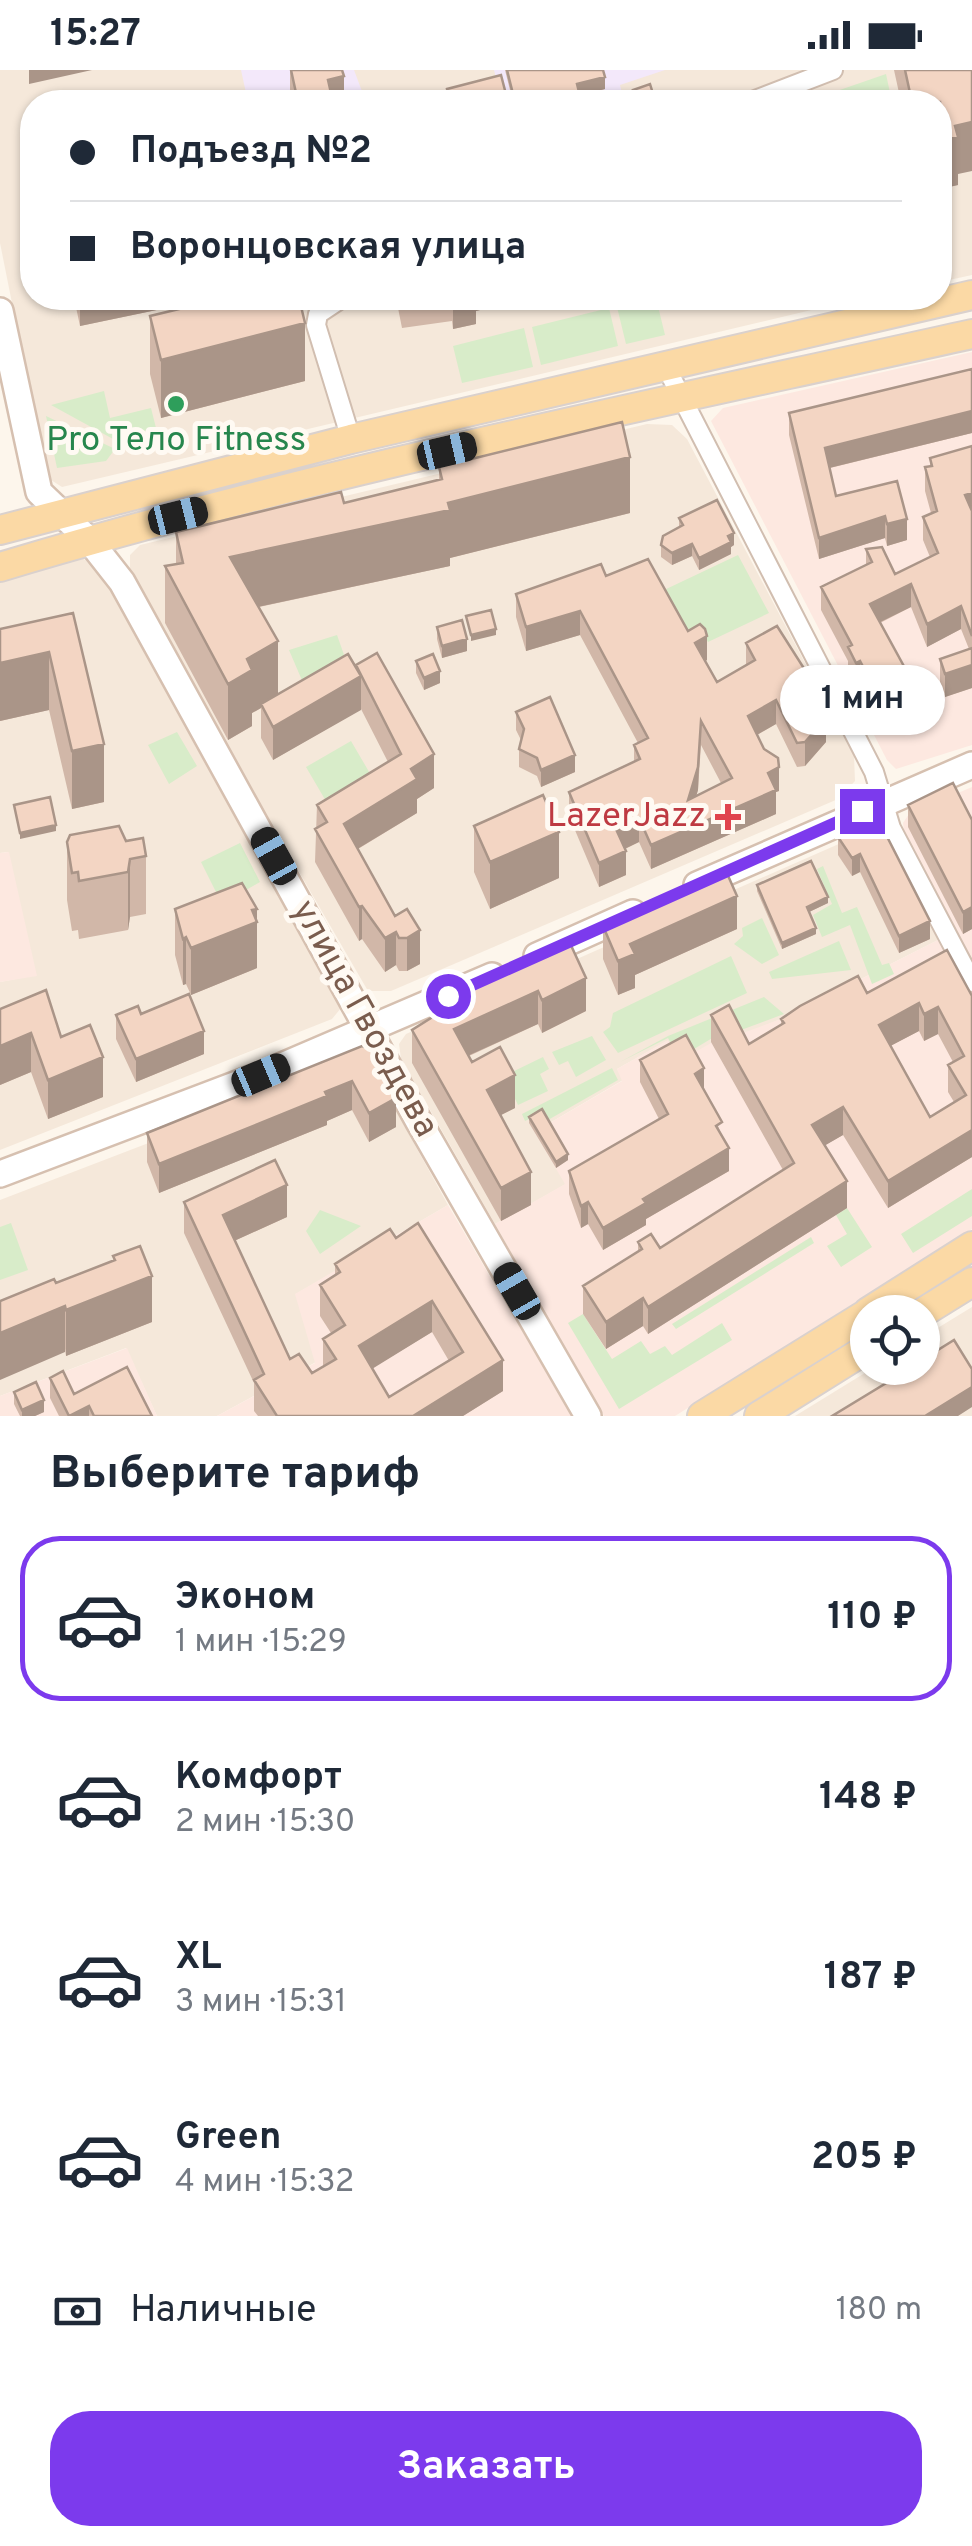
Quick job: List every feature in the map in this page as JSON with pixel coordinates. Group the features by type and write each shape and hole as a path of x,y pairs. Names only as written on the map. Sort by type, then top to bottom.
{"main road":[{"path":"0,567 73,526 351,439 910,310"},
{"path":"6,529 142,524 617,412 972,334"},
{"path":"896,1295 972,1246"},
{"path":"940,1302 972,1282"},
{"path":"702,1416 850,1324"},
{"path":"759,1416 850,1359"}],"street":[{"path":"781,90 833,70"},
{"path":"324,310 318,314 316,325 351,439"},
{"path":"0,311 34,480 30,507 6,529"},
{"path":"666,365 830,685 884,802 891,828 972,982"},
{"path":"609,378 622,380 630,391 628,404 617,412"},
{"name":"улица Гвоздева","path":"34,480 122,582 588,1416"},
{"path":"122,582 124,550 142,524"},
{"path":"0,1174 370,1030 972,765"}],"shaded area":[{"path":"0,70 972,70 972,275 952,279 952,90 20,90 20,310 811,310 62,487 51,480 45,468 0,243"},
{"path":"241,70 354,70 362,90 245,90"},
{"path":"494,70 665,70 620,85 621,90 499,90"},
{"path":"972,352 972,745 896,769 887,760 711,421 723,408"},
{"path":"647,424 672,425 687,439 854,756 855,781 838,799 391,991 368,991 168,646 130,571 130,555 140,545"},
{"path":"79,556 101,570 338,993 341,1008 332,1019 0,1150 0,982 36,975 8,852 0,853 0,577"},
{"path":"972,787 972,961 904,832 903,823 909,814"},
{"path":"866,832 883,837 938,940 786,1017 679,1061 667,1041 617,1069 623,1080 548,1124 566,1184 495,1224 401,1059 399,1044 406,1034"},
{"path":"9,852 37,976 0,982 0,853"},
{"path":"938,940 972,1004 972,1229 867,1295 850,1295 850,1306 675,1416 604,1416 495,1224 565,1184 529,1123 548,1124 622,1081 617,1069 668,1040 679,1061 729,1033 732,1037 786,1017"},
{"path":"354,1064 373,1069 448,1205 296,1294 316,1362 217,1416 157,1416 126,1348 0,1396 0,1200"},
{"path":"448,1205 572,1416 217,1416 315,1363 295,1294"},
{"path":"972,1307 972,1416 795,1416 850,1382 940,1385 940,1327"},
{"path":"127,1348 157,1416 0,1416 0,1396"}],"green space":[{"path":"886,74 889,90 840,90"},
{"path":"609,310 618,346 541,365 532,327"},
{"path":"618,310 659,310 665,335 626,344"},
{"path":"524,328 533,367 462,383 453,346"},
{"path":"104,391 110,418 151,408 156,428 113,439 51,405"},
{"path":"46,416 115,449 106,461 57,468"},
{"path":"738,555 769,613 708,642 701,629 686,637 662,591"},
{"path":"337,635 348,666 304,685 289,650"},
{"path":"177,732 197,766 169,784 148,745"},
{"path":"351,741 375,782 330,808 306,767"},
{"path":"240,843 260,882 222,904 201,862"},
{"path":"823,866 842,913 857,907 882,965 889,963 894,974 872,984 850,925 822,937 813,915 832,904 817,869"},
{"path":"762,918 779,955 762,964 734,944 743,936 742,928"},
{"path":"839,941 851,970 772,979 769,972"},
{"path":"731,956 747,993 618,1053 603,1032 610,1027 613,1013"},
{"path":"764,997 784,1014 733,1033 729,1028 679,1058 668,1038 620,1062 668,1036"},
{"path":"592,1036 606,1060 576,1077 568,1061 559,1065 552,1052"},
{"path":"543,1057 549,1069 540,1074 548,1091 518,1105 504,1076"},
{"path":"612,1068 618,1080 548,1120 543,1112 525,1121 522,1114"},
{"path":"972,1189 972,1216 913,1253 901,1234"},
{"path":"847,1208 872,1247 841,1267 827,1246 847,1234 836,1215"},
{"path":"320,1210 361,1226 320,1254 306,1231"},
{"path":"11,1223 28,1270 0,1280 0,1227"},
{"path":"811,1237 814,1243 676,1329 672,1324"},
{"path":"583,1314 612,1359 641,1341 650,1354 665,1346 672,1355 722,1323 732,1340 619,1409 568,1323"}],"building":[{"path":"291,70 342,70 344,76 328,80 330,90 295,90"},
{"path":"507,70 603,70 605,77 577,84 578,90 512,90"},
{"path":"905,70 972,70 972,122 955,126 958,137 952,138 952,90 909,90"},
{"path":"501,75 505,90 447,90"},
{"path":"175,310 302,310 305,323 161,360 150,316"},
{"path":"972,369 972,411 825,448 836,496 897,481 907,519 887,524 885,516 819,538 789,413"},
{"path":"622,422 630,457 448,503 450,510 230,557 278,641 247,659 252,670 228,684 165,566 183,563 176,532 341,492 344,503 442,479 439,467"},
{"path":"972,446 972,493 965,495 972,511 972,636 961,606 927,624 911,584 870,604 918,692 885,709 860,661 856,663 848,647 852,645 821,587 872,562 866,549 882,547 895,574 938,553 923,517 937,511 925,467 932,466 930,458"},
{"path":"717,500 734,533 728,536 731,542 699,558 692,544 672,553 661,545 663,536 683,525 679,518"},
{"path":"648,559 688,631 700,624 705,629 707,636 695,643 717,682 755,660 746,643 777,626 805,670 816,710 826,718 805,742 797,743 776,700 748,716 764,749 778,758 779,767 768,773 776,790 651,845 639,818 616,829 626,851 599,863 569,792 640,759 634,745 648,738 580,611 526,627 516,594 601,564 606,576","holes":["701,721 732,778 688,800 698,767"]},
{"path":"491,610 496,629 471,635 466,616"},
{"path":"73,613 104,744 72,751 49,652 0,663 0,629"},
{"path":"462,620 467,639 442,646 437,627"},
{"path":"972,648 972,665 945,674 940,659"},
{"path":"377,653 434,754 411,769 417,779 344,824 395,916 407,909 420,930 407,938 399,938 396,932 385,938 359,907 315,829 327,822 317,805 401,754 356,665"},
{"path":"348,654 361,676 273,727 261,704"},
{"path":"433,654 440,671 424,678 416,661"},
{"path":"550,697 575,755 541,770 537,758 519,749 524,729 516,712"},
{"path":"953,783 972,820 972,907 963,912 908,805"},
{"path":"543,795 559,832 490,862 474,826"},
{"path":"50,797 56,825 20,833 14,805"},
{"path":"877,817 930,921 899,936 860,854 852,858 838,837"},
{"path":"119,826 126,841 143,838 146,856 130,859 128,872 79,881 78,872 72,873 67,842 70,835"},
{"path":"811,861 828,897 807,907 816,928 782,943 757,885"},
{"path":"726,871 737,896 630,944 635,954 618,961 603,926"},
{"path":"242,883 257,909 252,910 257,922 191,948 186,937 183,939 175,909"},
{"path":"569,941 586,978 542,1000 538,991 454,1029 472,1062 500,1047 515,1075 487,1090 531,1172 501,1188 412,1030 450,1006 446,997"},
{"path":"947,950 972,996 972,1130 888,1181 843,1107 812,1125 847,1181 648,1307 643,1298 606,1322 583,1286 642,1249 638,1242 651,1234 660,1248 794,1163 711,1015 729,1005 749,1044 784,1023 781,1019 800,1006 858,976 867,993","holes":["919,1003 924,1014 938,1007 964,1056 948,1065 966,1095 930,1117 879,1025"]},
{"path":"46,990 61,1037 90,1025 103,1057 48,1080 31,1033 0,1046 0,1009"},
{"path":"189,994 204,1031 136,1059 116,1015 138,1006 141,1014"},
{"path":"686,1035 704,1068 695,1074 722,1122 716,1126 729,1148 643,1199 646,1203 603,1228 588,1202 581,1206 569,1171 668,1114 640,1060"},
{"path":"362,1046 372,1050 396,1098 369,1113 352,1081 325,1092 327,1096 159,1164 147,1133"},
{"path":"542,1109 568,1154 556,1162 529,1117"},
{"path":"275,1160 287,1185 223,1215 290,1359 299,1354 312,1373 336,1359 323,1339 345,1325 320,1285 340,1272 335,1264 390,1229 396,1238 418,1223 503,1360 413,1416 277,1416 254,1380 264,1374 184,1202","holes":["432,1301 463,1352 389,1397 359,1346"]},
{"path":"140,1246 152,1276 0,1333 0,1301 115,1260 113,1256"},
{"path":"954,1340 972,1369 972,1387 925,1416 832,1416 883,1385 940,1385 940,1349"},
{"path":"127,1367 152,1416 94,1416 89,1406 69,1416 50,1378 63,1371 74,1394"},
{"path":"36,1382 44,1400 22,1410 14,1392"}],"place":[{"name":"Pro Тело Fitness","path":"176,404"},
{"name":"LazerJazz","path":"728,817"}],"route":[{"path":"448,996 862,811"}]}
